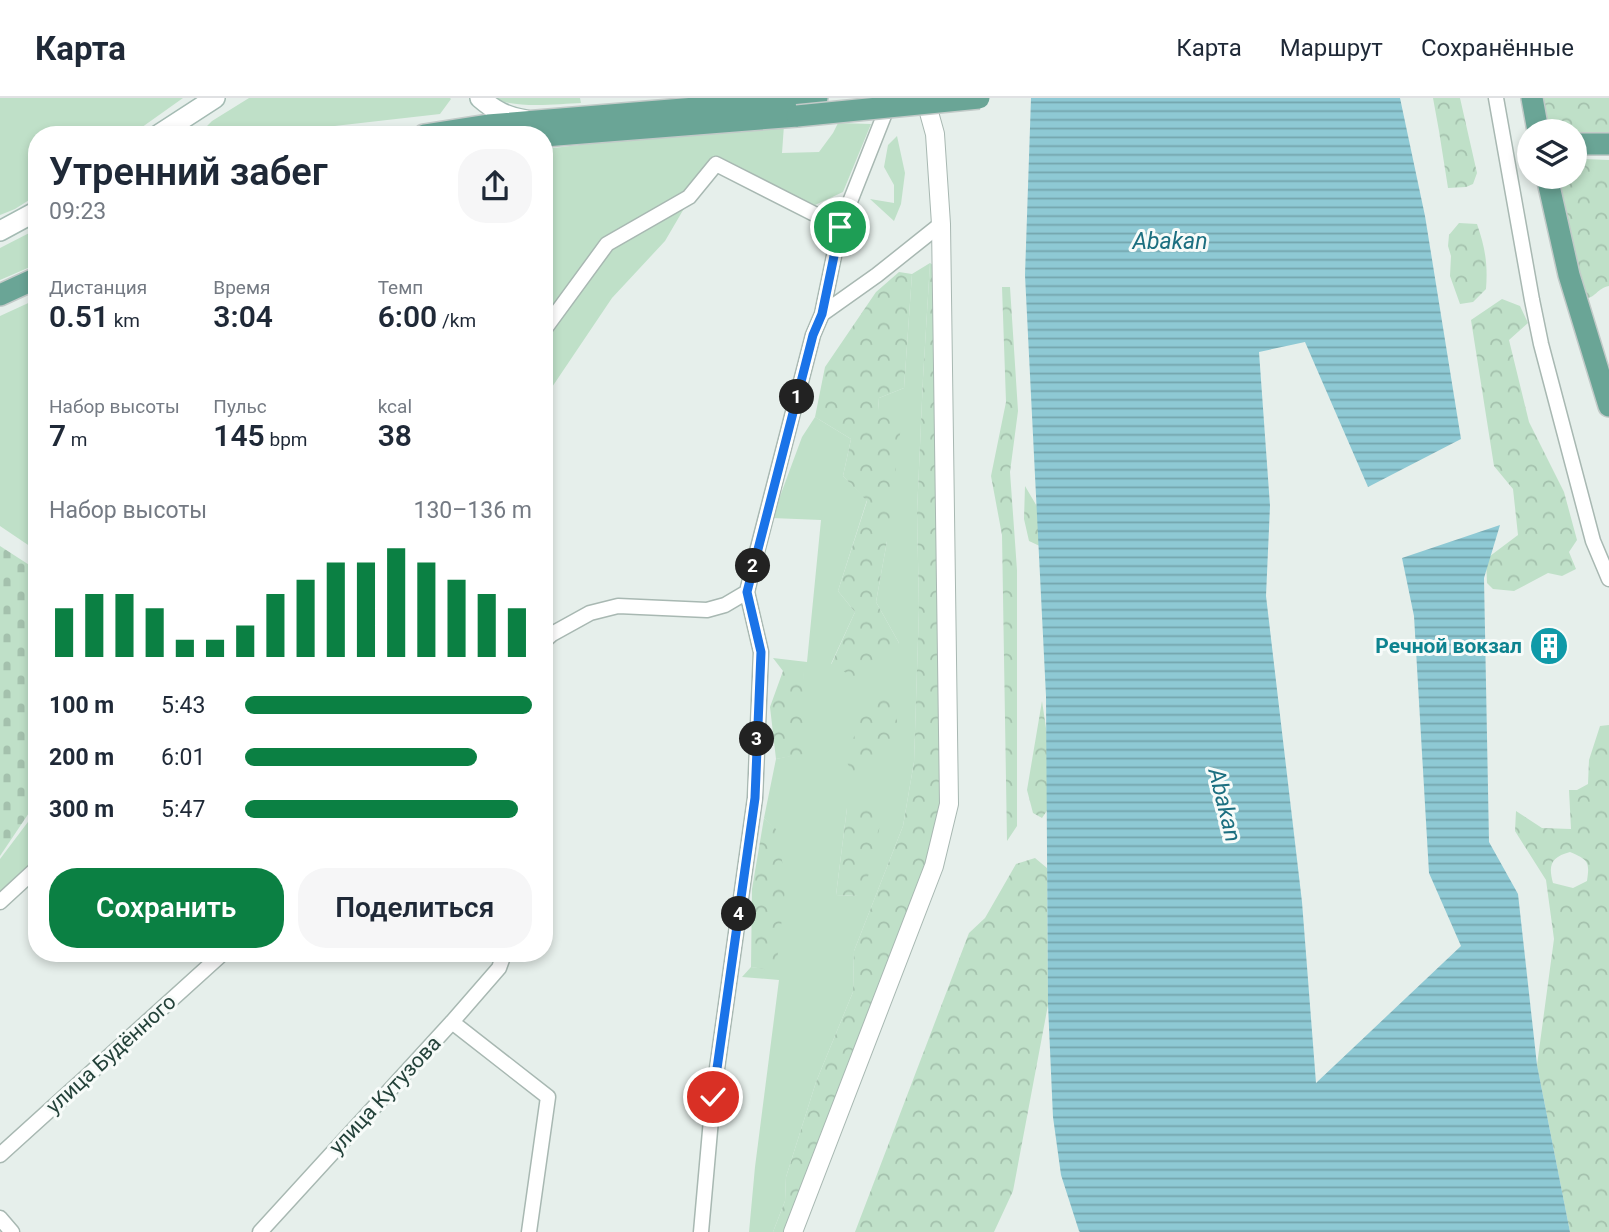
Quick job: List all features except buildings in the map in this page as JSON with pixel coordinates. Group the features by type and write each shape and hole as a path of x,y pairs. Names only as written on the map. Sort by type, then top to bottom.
{"main road":[{"path":"172,126 215,98"},
{"path":"478,98 505,116 533,126"},
{"path":"478,98 488,126"},
{"path":"796,108 817,98"},
{"path":"553,128 796,108 979,98"},
{"path":"1532,98 1536,119"},
{"path":"1587,144 1609,144"},
{"path":"1587,153 1609,154"},
{"path":"1550,189 1569,275 1609,407"},
{"path":"0,231 28,216"},
{"path":"0,295 28,282"},
{"path":"0,305 28,292"}],"street":[{"path":"701,1232 713,1097 755,798 761,652 747,592 813,335 822,314 840,227 890,98"},
{"path":"793,1232 934,866 949,804 941,224 935,134 925,98"},
{"path":"1496,98 1541,344 1593,541 1609,579"},
{"path":"553,318 607,243 689,197 716,164 840,227"},
{"path":"822,314 941,224"},
{"path":"553,633 590,613 618,606 707,610 725,605 747,592"},
{"path":"0,902 28,876"},
{"name":"улица Будённого","path":"0,1154 213,962"},
{"name":"улица Кутузова","path":"260,1232 452,1022 502,962"},
{"path":"452,1022 548,1097 529,1232"},
{"path":"0,1218 12,1232"}],"green space":[{"path":"0,98 183,98 144,126 28,126 28,201 0,215"},
{"path":"249,98 451,99 440,114 334,126 207,126"},
{"path":"494,98 580,98 581,103 524,105"},
{"path":"1433,98 1460,98 1477,173 1473,184 1466,187 1448,188"},
{"path":"1542,98 1609,98 1609,136 1587,136 1587,119 1548,119"},
{"path":"838,123 871,124 843,192 815,205 713,159 665,241 612,298 553,386 553,148 784,125 782,153 819,152"},
{"path":"897,136 905,173 901,204 894,221 870,199 894,203 894,185 884,167 888,145"},
{"path":"1587,159 1609,160 1609,286 1585,299 1564,219 1561,189 1587,189"},
{"path":"1459,223 1477,224 1487,272 1486,289 1473,302 1460,304 1450,276 1451,256 1448,246 1449,235"},
{"path":"28,234 28,268 0,280 0,248"},
{"path":"930,263 917,513 919,609 914,762 903,826 854,951 853,992 816,1082 786,1177 785,1201 773,1232 749,1232 779,980 742,977 751,967 776,970 776,830 764,818 776,759 804,753 803,671 783,671 773,658 807,662 821,520 772,518 802,437 815,417 851,439 843,476 867,500 838,591 855,612 831,664 899,643 876,602 887,541 878,410 879,398 904,388 912,274","holes":["847,808 858,896 836,895"]},
{"path":"930,263 950,277 947,838 796,1232 773,1232 785,1201 786,1177 816,1082 853,992 854,951 903,826 914,762 919,609 917,513"},
{"path":"899,272 912,274 904,388 879,398 878,410 901,426 887,541 876,602 899,643 868,684 831,665 855,612 838,591 867,501 843,476 851,439 815,417 825,367 876,292"},
{"path":"1002,287 1010,287 1018,411 1010,472 1017,570 1017,826 1007,841 1002,535 991,476 1006,402"},
{"path":"1502,299 1520,306 1528,323 1509,340 1529,422 1564,492 1577,540 1569,552 1576,569 1562,576 1548,573 1514,591 1493,589 1487,583 1486,559 1518,535 1513,489 1494,466 1471,320"},
{"path":"28,303 28,545 0,526 0,316"},
{"path":"1025,486 1045,520 1044,548 1029,541 1024,519"},
{"path":"0,546 28,564 28,814 0,856"},
{"path":"783,671 803,671 806,700 804,754 776,759 770,707"},
{"path":"889,691 897,721 895,746 855,777 846,761 863,709"},
{"path":"1042,701 1053,776 1048,809 1042,818 1033,813 1027,790"},
{"path":"1609,725 1609,1232 1570,1232 1537,1065 1554,939 1546,880 1515,831 1516,811 1542,828 1571,829 1569,790 1577,790 1588,784 1589,760 1600,726","holes":["1570,852 1584,859 1588,869 1587,881 1573,888 1553,883 1551,871 1555,859"]},
{"path":"868,792 882,817 867,881 858,896 836,895 847,808"},
{"path":"764,818 776,829 786,882 776,971 751,967 752,889"},
{"path":"28,822 28,870 0,895 0,859"},
{"path":"1035,858 1047,868 1048,1005 1013,1191 994,1232 855,1232 969,933 985,918 1016,864"}],"water":[{"name":"Abakan","path":"1031,98 1400,98 1425,216 1461,439 1368,487 1305,342 1259,352 1270,506 1266,596 1302,902 1316,1083 1461,946 1429,873 1414,616 1402,558 1500,525 1484,578 1489,842 1518,894 1537,1065 1570,1232 1079,1231 1061,1175 1053,1117 1048,1005 1046,696 1025,275"}],"place":[{"name":"Речной вокзал","path":"1549,646"}],"route":[{"path":"713,1097 755,798 761,652 747,592 813,335 822,314 840,227"}]}
